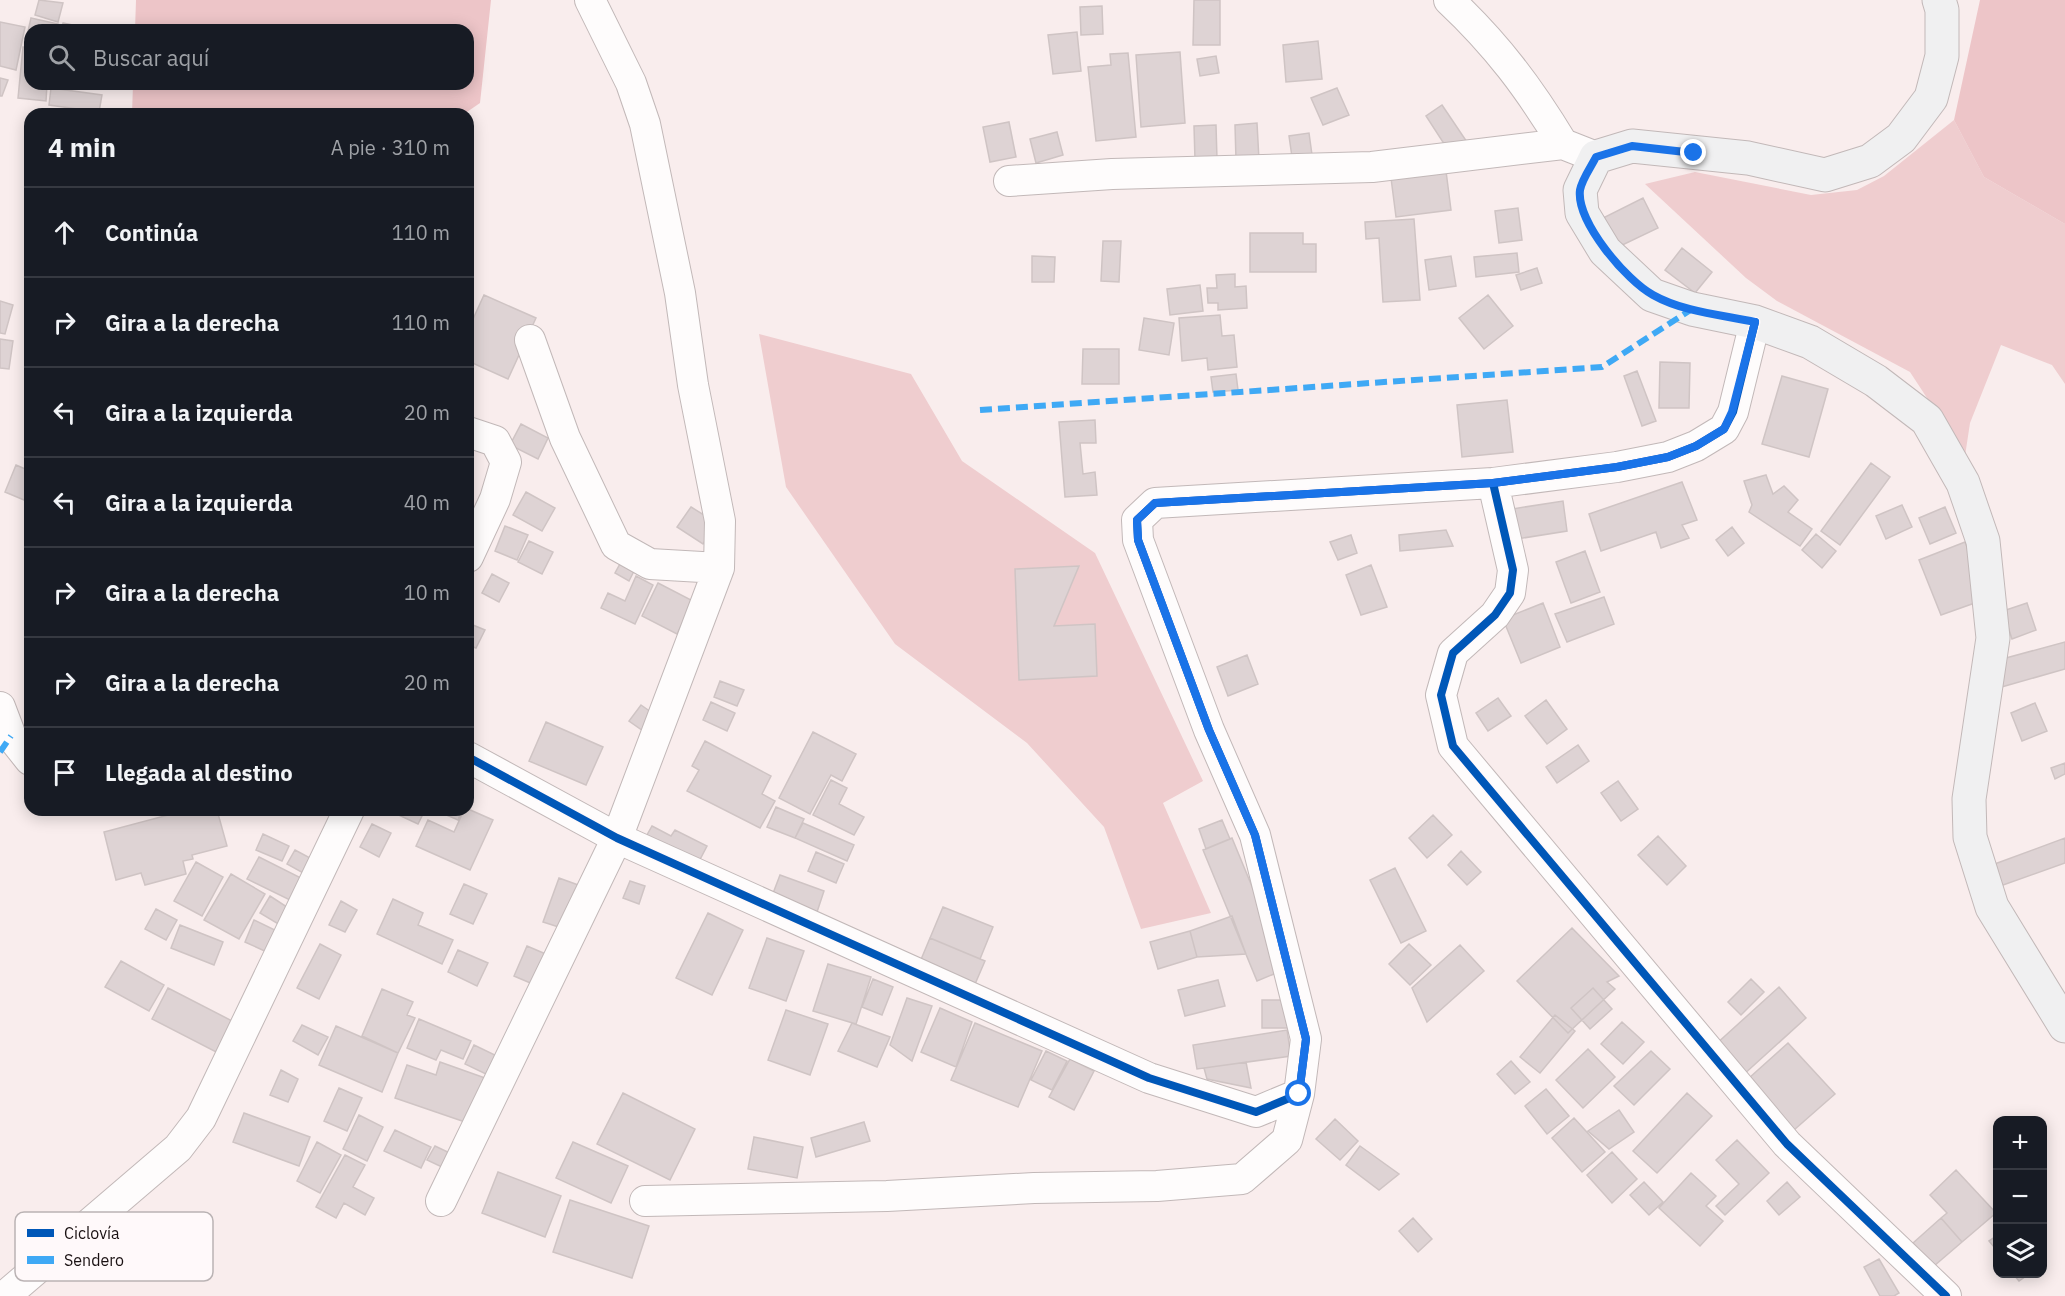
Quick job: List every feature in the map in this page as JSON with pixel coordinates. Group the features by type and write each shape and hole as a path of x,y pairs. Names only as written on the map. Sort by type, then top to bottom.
{"main road":[{"path":"1939,0 1942,10 1942,56 1931,98 1901,138 1870,161 1825,175 1758,160 1632,146 1596,157 1580,190 1582,213 1605,251 1652,295 1692,309 1755,322 1810,342 1876,381 1928,420 1963,483 1983,541 1993,638 1969,799 1970,837 1992,907 2065,1026"}],"street":[{"path":"441,1201 617,838 719,568 720,521 693,385 680,293 645,124 631,83 590,0"},
{"path":"1449,0 1482,32 1531,91 1563,144"},
{"path":"1009,181 1112,174 1372,167 1563,144 1596,157"},
{"path":"645,1201 887,1196 1034,1188 1157,1186 1242,1179 1287,1140 1299,1094 1306,1039 1255,835 1209,730 1138,540 1137,520 1155,503 1493,483 1668,457 1724,429 1732,412 1755,322"},
{"path":"530,340 565,438 616,545 650,564 719,568"},
{"path":"474,434 495,441 506,462 495,499 474,544"},
{"path":"1493,483 1513,570 1510,593 1495,615 1453,653 1441,695 1452,746 1787,1144 1946,1296"},
{"path":"0,706 11,736 24,752"},
{"path":"474,760 617,838 1149,1078 1256,1112 1299,1094"},
{"path":"103,1212 178,1148 201,1118 346,816"},
{"path":"4,1296 22,1281"}],"shaded area":[{"path":"136,0 491,0 480,103 473,108 132,108 133,90 474,90 474,24 135,24"},
{"path":"1980,0 2065,0 2065,224 1984,177 1954,120"},
{"path":"1954,120 1984,177 2065,224 2065,384 2052,365 2001,345 1970,423 1965,456 1910,372 1777,301 1746,278 1645,184 1695,172 1811,195 1857,190 1884,176"},
{"path":"759,334 911,374 962,461 1095,553 1203,781 1163,803 1211,913 1141,929 1104,827 1027,743 895,644 786,487"}],"building":[{"path":"39,0 63,3 58,22 35,15"},
{"path":"1194,0 1220,0 1220,45 1193,45"},
{"path":"1102,6 1103,34 1081,35 1080,7"},
{"path":"31,18 58,24 30,24"},
{"path":"0,22 24,27 16,70 0,66"},
{"path":"1077,32 1081,71 1053,74 1048,35"},
{"path":"1318,41 1322,79 1286,82 1283,45"},
{"path":"23,47 24,90 47,90 46,101 18,98"},
{"path":"1180,52 1185,123 1141,127 1136,55"},
{"path":"1128,53 1136,137 1096,141 1088,67 1111,65 1110,54"},
{"path":"1216,56 1219,73 1200,76 1197,59"},
{"path":"0,78 8,80 2,96 0,96"},
{"path":"1337,88 1349,115 1323,125 1311,98"},
{"path":"51,90 102,95 100,108 49,105"},
{"path":"1442,105 1467,142 1450,153 1426,116"},
{"path":"1009,122 1016,157 990,162 983,127"},
{"path":"1257,123 1259,160 1236,160 1235,125"},
{"path":"1216,125 1217,159 1195,160 1194,126"},
{"path":"1057,132 1063,155 1036,163 1030,139"},
{"path":"1309,133 1313,162 1293,164 1289,136"},
{"path":"1446,171 1451,210 1396,217 1391,178"},
{"path":"1643,198 1658,228 1614,249 1599,220"},
{"path":"1518,208 1522,240 1499,243 1495,211"},
{"path":"1414,219 1420,300 1383,302 1379,238 1366,239 1365,222"},
{"path":"1250,233 1303,233 1303,244 1316,244 1316,272 1250,272"},
{"path":"1103,241 1121,241 1119,282 1101,281"},
{"path":"1682,248 1712,272 1695,293 1665,270"},
{"path":"1517,253 1519,272 1476,277 1474,257"},
{"path":"1032,256 1055,257 1054,282 1032,282"},
{"path":"1451,256 1456,286 1429,290 1425,260"},
{"path":"1537,268 1542,283 1521,290 1516,275"},
{"path":"1235,274 1235,287 1246,286 1247,308 1218,310 1218,303 1208,303 1207,288 1217,288 1216,275"},
{"path":"1200,285 1203,311 1170,315 1167,289"},
{"path":"484,295 536,318 508,379 474,364 474,317"},
{"path":"1488,295 1513,326 1484,349 1459,318"},
{"path":"0,301 13,305 5,334 0,333"},
{"path":"1220,315 1222,336 1234,335 1237,367 1208,370 1207,358 1182,361 1179,318"},
{"path":"1144,318 1174,323 1169,355 1139,350"},
{"path":"0,339 13,341 9,369 0,368"},
{"path":"1083,349 1119,349 1119,384 1082,384"},
{"path":"1660,362 1690,363 1689,408 1659,408"},
{"path":"1637,371 1656,421 1642,426 1624,376"},
{"path":"1236,374 1238,390 1213,392 1211,377"},
{"path":"1782,376 1828,389 1809,457 1762,444"},
{"path":"1507,400 1513,452 1462,457 1457,405"},
{"path":"1095,420 1096,443 1080,443 1083,474 1095,472 1097,495 1065,497 1059,422"},
{"path":"521,424 548,438 538,459 510,445"},
{"path":"1871,463 1890,477 1840,545 1821,531"},
{"path":"16,465 24,468 24,500 5,492"},
{"path":"1766,475 1773,494 1784,486 1798,500 1788,512 1812,529 1800,546 1749,512 1752,505 1744,481"},
{"path":"1682,482 1697,520 1682,525 1689,538 1661,548 1656,532 1601,551 1589,514"},
{"path":"526,492 555,508 542,531 513,515"},
{"path":"1563,501 1567,531 1517,539 1512,509"},
{"path":"1902,505 1912,527 1886,539 1876,516"},
{"path":"691,507 717,523 703,544 677,527"},
{"path":"1945,507 1956,533 1930,544 1919,518"},
{"path":"505,526 528,535 517,560 495,551"},
{"path":"1732,527 1744,543 1728,556 1716,540"},
{"path":"1446,530 1453,546 1400,551 1399,535"},
{"path":"1816,534 1836,551 1822,568 1802,550"},
{"path":"1351,535 1357,553 1338,560 1330,542"},
{"path":"529,541 553,552 542,574 518,562"},
{"path":"1965,542 1986,599 1941,615 1919,560"},
{"path":"1585,551 1600,592 1571,603 1556,562"},
{"path":"621,562 635,569 629,581 615,573"},
{"path":"1371,565 1387,607 1361,615 1346,575"},
{"path":"1079,566 1054,626 1095,624 1097,676 1019,680 1015,569"},
{"path":"492,574 509,583 499,602 482,593"},
{"path":"636,576 653,585 635,624 601,608 608,593 625,601"},
{"path":"658,583 693,601 677,634 642,616"},
{"path":"1604,597 1614,624 1567,642 1555,614"},
{"path":"1543,603 1560,647 1521,663 1503,619"},
{"path":"2027,603 2036,630 2012,639 2003,611"},
{"path":"474,625 485,630 476,648 474,647"},
{"path":"2065,642 2065,669 1998,688 1991,662"},
{"path":"1247,655 1258,684 1228,696 1217,667"},
{"path":"720,681 744,690 737,706 714,697"},
{"path":"1498,698 1511,716 1488,731 1476,713"},
{"path":"1546,700 1567,729 1547,744 1525,716"},
{"path":"711,702 735,713 727,731 703,720"},
{"path":"2035,703 2047,731 2022,741 2011,713"},
{"path":"641,705 658,717 646,733 629,721"},
{"path":"546,722 603,747 586,785 529,761"},
{"path":"813,732 856,754 842,781 831,775 810,814 779,798"},
{"path":"705,741 771,776 762,794 775,801 760,828 687,791 699,770 692,766"},
{"path":"1578,745 1589,761 1557,783 1546,767"},
{"path":"2065,763 2065,774 2055,779 2051,768"},
{"path":"831,780 847,788 839,804 864,817 854,835 813,815"},
{"path":"1618,781 1638,809 1621,821 1601,793"},
{"path":"776,807 804,819 795,838 767,827"},
{"path":"474,812 493,820 470,870 416,846 428,820 454,832 461,816 474,816"},
{"path":"1433,815 1452,835 1427,858 1409,838"},
{"path":"164,816 219,816 227,846 192,855 193,859 183,861 186,874 145,885 141,873 116,880 104,832"},
{"path":"401,816 422,816 418,824"},
{"path":"1222,820 1230,839 1206,849 1199,829"},
{"path":"803,823 854,845 847,861 795,838"},
{"path":"372,824 391,833 379,857 360,847"},
{"path":"652,826 671,836 675,830 707,846 695,869 643,842"},
{"path":"263,834 289,846 282,861 256,850"},
{"path":"1658,836 1686,866 1667,885 1638,855"},
{"path":"1232,838 1286,969 1257,981 1203,850"},
{"path":"2065,838 2065,863 1989,890 1981,869"},
{"path":"295,850 312,859 305,874 287,864"},
{"path":"1461,851 1481,872 1467,885 1448,865"},
{"path":"816,852 844,864 836,883 808,871"},
{"path":"259,857 301,878 290,900 247,879"},
{"path":"196,862 223,877 202,916 174,901"},
{"path":"1395,868 1426,931 1401,943 1370,880"},
{"path":"231,874 265,894 239,939 204,920"},
{"path":"780,875 824,891 817,912 772,896"},
{"path":"559,878 581,886 565,929 543,922"},
{"path":"630,881 645,886 639,904 623,898"},
{"path":"464,884 487,894 473,924 450,914"},
{"path":"270,896 290,909 280,925 260,913"},
{"path":"393,899 423,913 418,925 453,940 442,964 377,934"},
{"path":"341,901 357,910 345,932 329,925"},
{"path":"943,907 993,927 980,959 930,938"},
{"path":"156,909 177,920 166,940 145,929"},
{"path":"708,913 743,930 712,995 676,978"},
{"path":"1232,916 1246,954 1197,957 1190,931"},
{"path":"254,920 279,932 269,953 245,942"},
{"path":"180,925 223,942 214,965 171,948"},
{"path":"1572,928 1619,976 1607,982 1615,989 1568,1033 1517,981"},
{"path":"1190,931 1197,957 1158,969 1150,942"},
{"path":"767,938 804,951 786,1001 749,988"},
{"path":"930,938 985,961 972,991 917,969"},
{"path":"320,944 341,955 319,999 297,988"},
{"path":"1409,944 1431,965 1410,985 1389,964"},
{"path":"1460,945 1484,971 1427,1022 1412,988"},
{"path":"527,946 548,955 535,985 514,976"},
{"path":"458,950 488,963 477,986 448,972"},
{"path":"121,961 164,985 149,1011 105,987"},
{"path":"828,964 871,977 856,1024 813,1011"},
{"path":"873,979 893,987 882,1015 862,1007"},
{"path":"1751,979 1764,992 1741,1015 1728,1002"},
{"path":"1218,980 1225,1006 1185,1016 1178,990"},
{"path":"1779,987 1806,1018 1742,1076 1715,1045"},
{"path":"168,988 238,1024 222,1055 152,1019"},
{"path":"1593,988 1612,1009 1590,1029 1571,1008"},
{"path":"382,989 413,1002 407,1015 415,1018 398,1053 362,1036"},
{"path":"907,998 932,1006 912,1061 890,1045"},
{"path":"1262,1000 1293,1000 1293,1028 1262,1028"},
{"path":"940,1008 972,1022 956,1067 921,1052"},
{"path":"786,1010 828,1024 810,1075 768,1060"},
{"path":"1555,1015 1575,1031 1540,1073 1520,1057"},
{"path":"419,1019 471,1041 463,1059 441,1050 436,1060 407,1048"},
{"path":"1622,1022 1644,1042 1623,1064 1601,1044"},
{"path":"852,1023 890,1037 877,1067 838,1051"},
{"path":"975,1023 1042,1051 1018,1107 951,1080"},
{"path":"302,1025 328,1037 318,1055 293,1041"},
{"path":"336,1026 398,1053 382,1092 319,1065"},
{"path":"1287,1030 1291,1056 1197,1069 1193,1045"},
{"path":"1788,1043 1835,1094 1786,1137 1739,1087"},
{"path":"474,1045 497,1056 488,1075 465,1064"},
{"path":"1588,1049 1615,1077 1583,1108 1556,1080"},
{"path":"1046,1051 1067,1061 1052,1090 1031,1080"},
{"path":"1651,1051 1670,1069 1634,1105 1614,1086"},
{"path":"1070,1059 1094,1071 1074,1110 1049,1097"},
{"path":"1511,1061 1530,1082 1515,1094 1497,1074"},
{"path":"440,1062 485,1078 468,1123 395,1098 407,1065 436,1075"},
{"path":"1246,1062 1251,1088 1207,1079 1204,1068"},
{"path":"281,1070 298,1079 288,1102 270,1095"},
{"path":"339,1088 362,1098 347,1131 324,1121"},
{"path":"1546,1089 1569,1116 1547,1134 1525,1106"},
{"path":"623,1093 695,1129 670,1180 597,1144"},
{"path":"1687,1093 1712,1116 1657,1173 1633,1151"},
{"path":"1619,1110 1634,1132 1609,1149 1588,1131"},
{"path":"244,1113 310,1137 299,1166 233,1142"},
{"path":"359,1115 383,1127 367,1161 343,1149"},
{"path":"1574,1118 1605,1152 1582,1172 1552,1138"},
{"path":"1335,1119 1358,1141 1340,1160 1316,1139"},
{"path":"864,1122 870,1141 816,1157 811,1138"},
{"path":"395,1130 431,1147 421,1168 384,1151"},
{"path":"754,1137 803,1147 797,1178 748,1169"},
{"path":"1737,1140 1769,1173 1725,1215 1716,1206 1739,1184 1716,1160"},
{"path":"317,1142 341,1155 320,1193 297,1181"},
{"path":"573,1142 628,1166 611,1203 556,1178"},
{"path":"435,1146 452,1154 444,1168 427,1160"},
{"path":"1360,1146 1399,1174 1379,1190 1346,1165"},
{"path":"1612,1152 1637,1179 1612,1203 1587,1175"},
{"path":"345,1155 365,1165 353,1187 374,1198 365,1215 344,1203 336,1218 316,1207"},
{"path":"1956,1170 1993,1210 1993,1216 1962,1242 1941,1218 1947,1213 1930,1195"},
{"path":"498,1172 561,1196 545,1237 482,1213"},
{"path":"1691,1173 1716,1196 1706,1206 1723,1221 1700,1246 1659,1208"},
{"path":"1644,1182 1663,1202 1649,1215 1630,1195"},
{"path":"1787,1182 1800,1197 1779,1215 1767,1201"},
{"path":"570,1200 649,1226 632,1278 553,1252"},
{"path":"1413,1218 1432,1239 1418,1252 1399,1231"},
{"path":"1941,1218 1962,1242 1934,1266 1913,1243"},
{"path":"1879,1259 1899,1293 1894,1296 1880,1296 1864,1267"}],"marked path":[{"path":"980,410 1602,367 1692,309"},
{"path":"0,752 11,736"}],"cycle path":[{"path":"474,760 617,838 1149,1078 1256,1112 1299,1094 1306,1039 1255,835 1209,730 1138,540 1137,520 1155,503 1493,483 1617,467 1668,457 1696,446 1724,429 1733,412 1755,322"},
{"path":"1493,483 1513,570 1510,593 1495,615 1453,653 1441,695 1453,746 1787,1144 1946,1296"}],"route":[{"path":"1299,1094 1306,1039 1287,952 1255,835 1209,730 1138,540 1137,520 1155,503 1493,483 1617,467 1668,457 1696,446 1724,429 1732,412 1755,322 1692,309 1652,295 1605,251 1582,213 1580,190 1596,157 1632,146 1694,153"}]}
